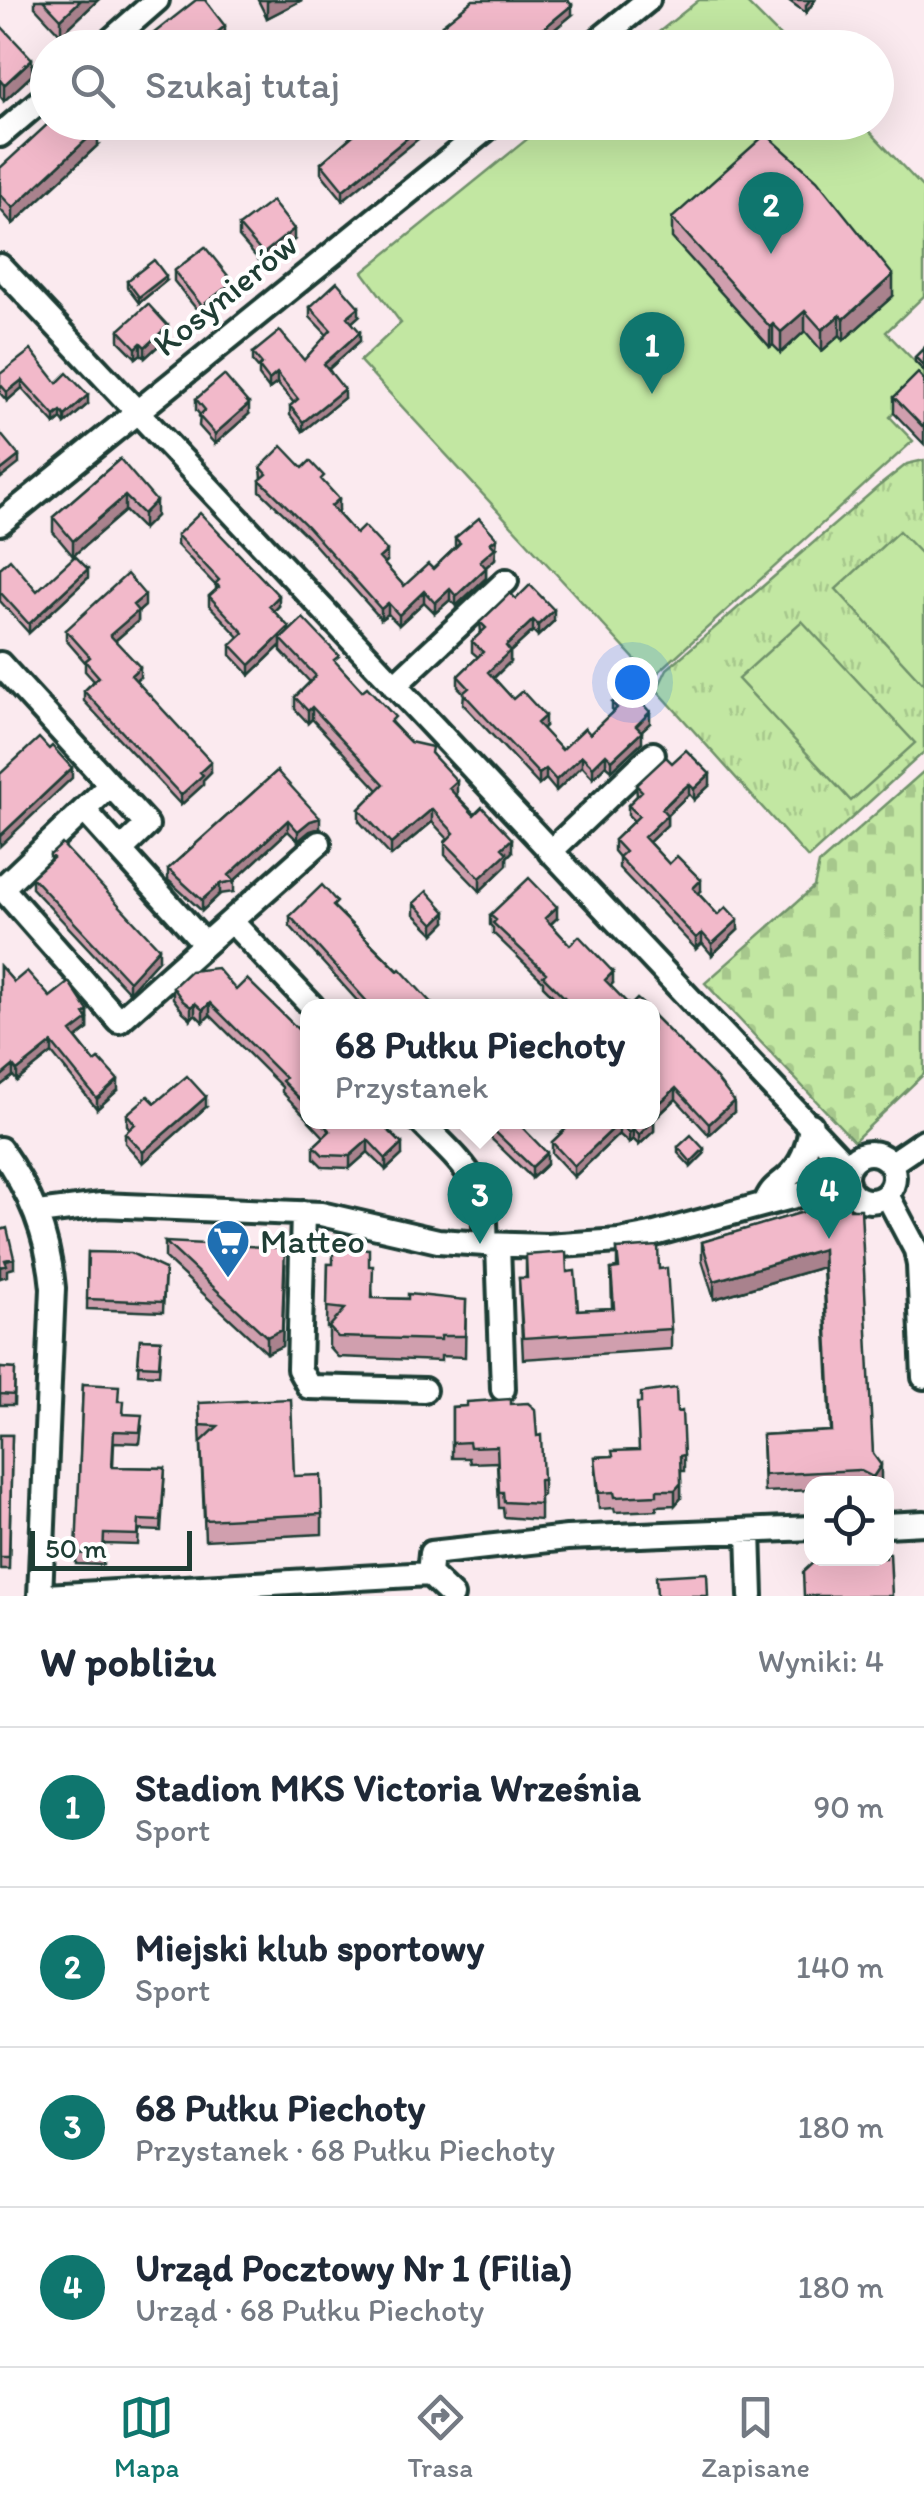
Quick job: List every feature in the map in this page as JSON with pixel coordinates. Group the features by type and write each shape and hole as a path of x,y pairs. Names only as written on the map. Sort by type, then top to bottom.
{"street":[{"path":"123,30 157,0"},
{"path":"611,30 648,0"},
{"path":"0,135 30,109"},
{"name":"Kosynierów","path":"0,522 473,140"},
{"path":"0,266 811,1125 847,1174 853,1194 876,1201 887,1195 894,1174 883,1157 863,1155 847,1174 765,1204 619,1241 547,1246 438,1241 348,1219 303,1213 101,1205 38,1213"},
{"path":"394,686 506,581"},
{"path":"0,664 147,825 122,850"},
{"path":"550,852 653,754"},
{"path":"110,785 2,888 119,1020 319,843"},
{"path":"84,810 205,944"},
{"path":"231,921 305,999"},
{"path":"765,1204 772,1188 801,1162 811,1125"},
{"path":"428,1129 480,1190 491,1244 503,1388"},
{"path":"890,1164 924,1141"},
{"path":"0,1149 38,1213 48,1245 53,1288 43,1596 429,1574 452,1596"},
{"path":"887,1195 916,1250 919,1264 924,1378"},
{"path":"303,1213 299,1369 309,1386 424,1390"},
{"path":"894,1525 924,1523"},
{"path":"429,1574 431,1553 567,1538 804,1528"},
{"path":"749,1531 752,1596"}],"green space":[{"path":"699,0 744,0 774,30 661,30"},
{"path":"526,140 878,140 924,189 924,296 886,332 924,371 924,381 890,417 913,441 652,678 360,361 401,323 363,272"},
{"path":"924,460 924,752 808,858 657,690 667,669 879,486 907,464"},
{"path":"899,531 924,557 924,685 836,589"},
{"path":"802,621 915,743 851,801 738,679"},
{"path":"924,771 924,1074 854,1141 705,983 814,887 819,864"}],"building":[{"path":"43,0 81,0 61,19"},
{"path":"196,0 205,0 225,26 220,30 158,30"},
{"path":"473,0 567,0 572,5 542,30 446,30 442,25"},
{"path":"0,25 30,61 4,85 0,80"},
{"path":"30,140 86,140 13,208 0,194 0,168"},
{"path":"347,140 405,140 343,190 321,163"},
{"path":"759,140 773,140 817,180 893,275 844,319 840,315 822,330 805,311 781,332 773,324 770,327 672,218"},
{"path":"272,201 294,229 263,254 239,226"},
{"path":"205,247 233,282 202,306 174,271"},
{"path":"154,260 166,276 139,297 127,281"},
{"path":"337,282 359,307 347,317 360,332 324,364 344,389 303,422 290,406 298,399 277,373 269,380 253,353 280,331 304,360 331,330 310,307"},
{"path":"148,304 168,326 145,347 141,343 136,348 119,330"},
{"path":"924,348 924,366 915,357"},
{"path":"31,350 57,383 67,373 88,395 65,416 61,411 55,416 22,380 7,392 0,384 0,374"},
{"path":"918,373 924,380 924,428 894,397"},
{"path":"224,375 249,404 215,434 199,416 205,410 196,399"},
{"path":"0,433 19,456 0,471"},
{"path":"282,446 303,468 310,461 324,476 321,479 339,499 331,506 356,534 364,526 387,551 379,558 404,586 428,564 433,569 460,543 455,538 479,518 497,538 490,543 495,548 480,561 486,568 456,596 450,589 435,603 424,591 399,615 388,603 381,609 260,480 267,474 261,467"},
{"path":"120,459 156,501 143,514 125,496 73,541 53,517"},
{"path":"200,513 279,596 269,606 289,627 250,665 231,645 244,633 209,596 219,587 219,580 177,535"},
{"path":"75,556 88,569 29,624 0,592 0,568 10,559 37,591"},
{"path":"127,574 145,595 133,605 138,611 110,635 140,667 131,675 211,762 181,795 84,691 99,677 85,661 90,657 66,630"},
{"path":"530,585 554,610 538,625 533,620 506,646 510,651 488,672 513,699 522,691 545,716 537,723 562,750 585,728 590,734 617,708 612,703 628,688 650,712 636,726 642,732 612,760 606,754 593,767 582,756 556,780 546,769 539,774 488,720 463,693 469,688 458,676 483,652 472,641 486,628 480,622 510,593 516,599"},
{"path":"303,618 339,656 334,660 362,691 367,687 395,717 390,722 410,742 432,747 431,753 457,781 449,788 474,815 482,807 512,839 502,848 507,853 480,878 445,842 454,833 432,809 391,844 359,809 384,784 312,707 308,711 295,697 316,676 281,639"},
{"path":"39,738 72,768 0,836 0,774"},
{"path":"686,750 710,774 694,789 689,784 675,796 662,809 667,815 644,837 669,864 677,856 701,880 693,888 718,915 726,907 738,920 712,944 702,933 696,938 619,857 625,852 614,840 639,816 628,805 642,791 636,785 666,757 672,763"},
{"path":"277,771 320,818 298,831 288,820 229,875 234,881 220,884 202,900 168,869"},
{"path":"62,844 159,948 129,981 32,877"},
{"path":"529,878 557,907 545,918 570,945 579,936 613,972 605,980 623,999 566,999 543,976 546,973 493,923 496,920 490,915"},
{"path":"322,885 337,902 333,906 428,999 365,999 290,916"},
{"path":"427,891 446,912 434,924 414,903"},
{"path":"0,966 14,982 27,971 50,997 69,982 88,1011 84,1014 88,1019 71,1032 95,1062 99,1059 118,1080 97,1099 52,1043 17,1071 13,1066 0,1077"},
{"path":"217,968 236,990 247,979 300,1031 300,1099 282,1081 285,1078 210,1003 203,1010 195,1003 191,1007 183,1001 173,987 190,971"},
{"path":"660,1022 734,1101 709,1124 676,1088 660,1103"},
{"path":"187,1076 206,1097 143,1152 125,1133 135,1124 127,1114 148,1096 155,1103"},
{"path":"387,1129 402,1144 386,1159 368,1140 350,1156 323,1155 314,1146 330,1131"},
{"path":"492,1129 524,1129 547,1153 532,1167"},
{"path":"566,1129 613,1129 574,1166 552,1142"},
{"path":"691,1135 704,1149 691,1162 678,1147"},
{"path":"848,1199 850,1209 861,1209 873,1454 881,1465 874,1476 859,1470 764,1475 762,1435 832,1431 823,1249 714,1281 702,1242"},
{"path":"7,1228 14,1258 5,1260 7,1265 0,1267 0,1230"},
{"path":"165,1242 285,1248 282,1330 267,1337"},
{"path":"658,1246 659,1269 667,1268 671,1329 523,1338 519,1278 527,1278 526,1255 566,1252 567,1272 575,1271 578,1310 614,1308 611,1269 619,1268 617,1249"},
{"path":"333,1247 369,1249 372,1298 408,1299 408,1294 466,1300 465,1336 441,1336 441,1340 338,1337 329,1327 345,1309 327,1307 328,1264 333,1264"},
{"path":"88,1252 131,1253 165,1269 163,1302 87,1299"},
{"path":"140,1339 161,1340 159,1366 138,1365"},
{"path":"0,1368 15,1369 14,1395 0,1394"},
{"path":"83,1384 119,1386 118,1401 124,1401 123,1414 142,1415 140,1432 114,1431 112,1467 165,1468 161,1521 139,1520 138,1535 104,1534 103,1555 76,1553"},
{"path":"676,1388 677,1412 682,1411 681,1483 675,1490 657,1490 657,1495 615,1497 614,1492 599,1493 595,1457 613,1456 612,1451 639,1450 637,1403 641,1403 641,1393"},
{"path":"291,1399 294,1476 321,1475 322,1514 205,1520 201,1442 218,1426 200,1425 199,1403"},
{"path":"510,1399 510,1404 528,1403 535,1409 537,1436 541,1435 540,1504 504,1502 503,1492 499,1492 497,1446 452,1443 452,1407"},
{"path":"0,1435 12,1435 9,1557 0,1557"},
{"path":"809,1566 891,1566 892,1596 804,1596 803,1572"},
{"path":"707,1573 708,1596 657,1596 656,1576"}],"place":[{"name":"Miejski klub sportowy","path":"771,254"},
{"name":"Stadion MKS Victoria Września","path":"652,394"},
{"name":"Urząd Pocztowy Nr 1 (Filia)","path":"829,1239"},
{"name":"68 Pułku Piechoty","path":"480,1244"},
{"name":"Matteo","path":"228,1279"}]}
